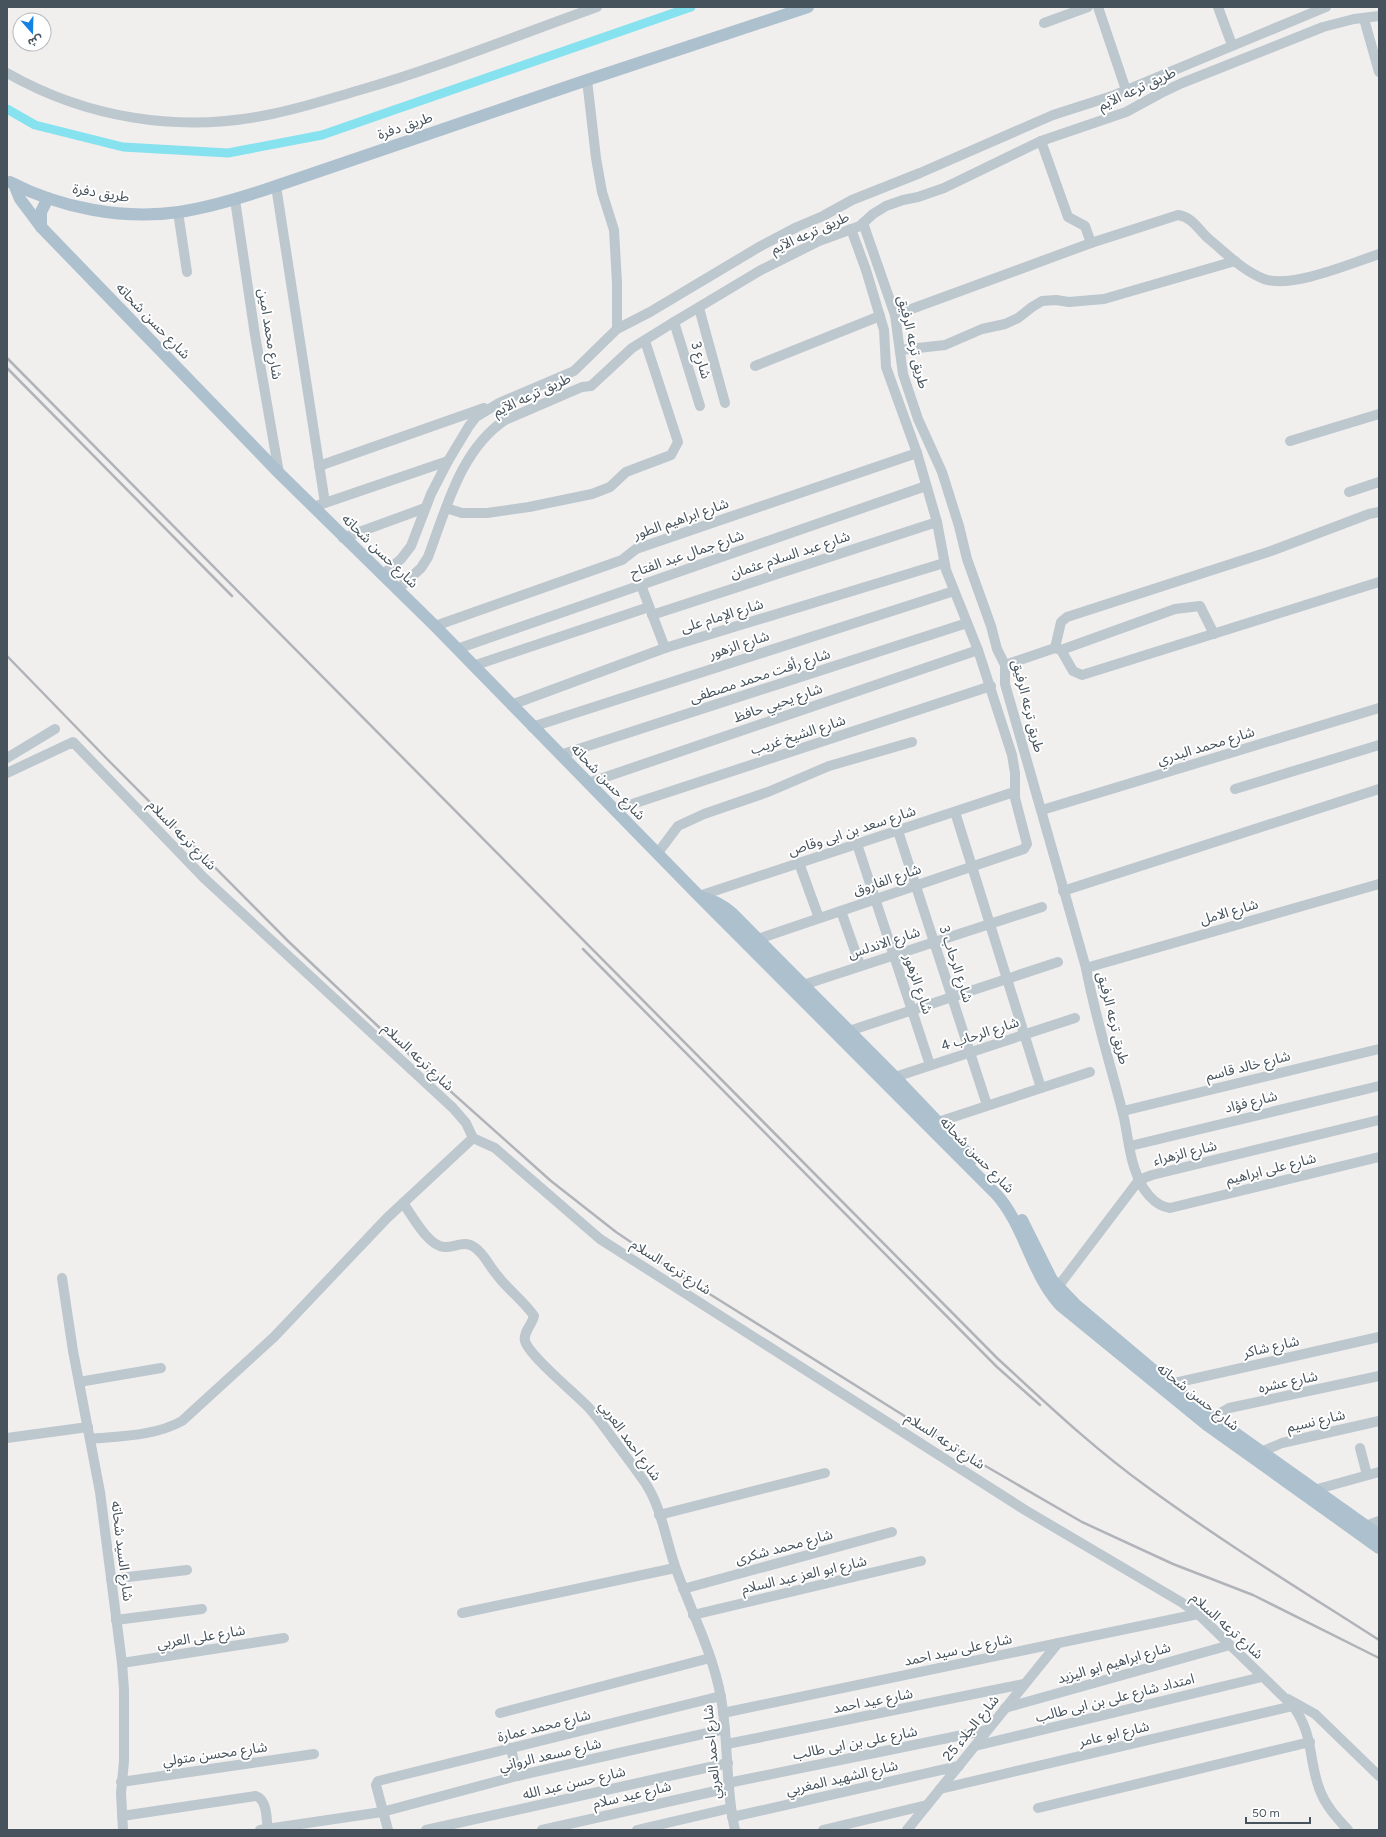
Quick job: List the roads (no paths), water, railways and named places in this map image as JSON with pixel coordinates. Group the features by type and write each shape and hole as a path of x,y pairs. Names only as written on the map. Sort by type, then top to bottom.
{"main road":[{"name":"طريق دفرة","path":"11,183 48,198 84,208 128,214 178,212 235,200 587,80 808,7"},
{"name":"شارع حسن شحاته","path":"11,183 20,199 41,227 279,472 320,505 343,538 435,626 698,896 997,1195 1011,1215 1038,1274 1055,1292 1075,1304 1128,1355 1211,1421 1379,1548"},
{"path":"41,227 41,212 48,198"},
{"name":"شارع حسن شحاته","path":"698,896 712,900 724,906 758,939 895,1077 1011,1200 1047,1270 1055,1292"},
{"name":"شارع حسن شحاته","path":"1128,1355 1170,1384 1211,1421 1261,1452 1379,1535"}],"street":[{"path":"7,73 43,91 80,105 125,117 167,122 235,120 302,107 375,86 597,7"},
{"path":"1044,23 1088,7"},
{"path":"1098,7 1126,90"},
{"path":"1218,7 1232,45"},
{"name":"طريق ترعه الآيم","path":"382,575 401,559 411,546 425,508 448,461 469,426 486,410 499,402 574,371 617,329 656,308 759,247 852,200 920,173 1053,115 1112,96 1232,45 1310,9 1326,7"},
{"name":"طريق ترعه الآيم","path":"398,589 421,568 428,557 461,472 480,442 497,425 505,420 582,387 591,386 632,348 761,270 819,241 863,223 880,209 892,203 918,197 944,188 1041,141 1126,112 1154,96 1182,83 1323,27 1354,19 1379,16"},
{"path":"1364,19 1379,72"},
{"path":"587,80 602,192 614,230 618,283 617,329"},
{"path":"1041,141 1068,217 1085,226 1091,243"},
{"path":"276,186 319,466 320,505 448,461"},
{"name":"شارع محمد امين","path":"235,200 255,335 279,472"},
{"path":"178,212 187,272"},
{"path":"895,315 1091,243 1178,215 1186,216 1204,236 1235,261 1248,271 1266,280 1291,280 1316,275 1379,254"},
{"name":"طريق ترعه الرفيق","path":"863,223 895,315 903,374 918,419 942,472 959,526 967,559 991,626 997,649 1005,665 1005,684 1086,968 1090,992 1123,1111 1133,1161 1139,1180 1154,1201 1164,1208 1170,1208"},
{"name":"طريق ترعه الرفيق","path":"850,229 866,270 884,330 886,368 917,453 937,522 944,563 991,686 1013,762 1014,792 1027,839 1027,844 1024,848"},
{"path":"900,350 945,345 982,329 1005,324 1018,318 1032,306 1042,302 1056,300 1069,302 1104,299 1235,261"},
{"path":"699,308 725,403"},
{"path":"755,366 880,316"},
{"name":"شارع 3","path":"674,322 700,406"},
{"path":"446,508 462,512 487,513 528,508 592,494 610,487 626,472 671,455 678,442 645,341"},
{"path":"319,466 499,402"},
{"path":"1290,441 1379,414"},
{"name":"شارع ابراهيم الطور","path":"435,626 622,560 636,549 917,453"},
{"path":"1349,492 1379,482"},
{"name":"شارع جمال عبد الفتاح","path":"457,649 926,486"},
{"path":"343,538 425,508"},
{"path":"1379,512 1368,514 1271,551 1068,617 1061,622 1058,649 1074,671 1082,675 1379,582"},
{"name":"شارع عبد السلام عثمان","path":"473,666 937,522"},
{"name":"شارع الإمام على","path":"511,705 665,648 944,563"},
{"path":"641,585 665,648"},
{"name":"شارع الزهور","path":"532,726 954,591"},
{"path":"1005,665 1058,649 1175,609 1200,606 1214,634"},
{"name":"شارع رأفت محمد مصطفى","path":"560,755 967,624"},
{"name":"شارع يحيي حافظ","path":"588,783 978,650"},
{"name":"شارع الشيخ غريب","path":"614,810 991,686"},
{"name":"شارع محمد البدري","path":"1042,810 1379,708"},
{"path":"7,758 55,729"},
{"name":"شارع ترعه السلام","path":"7,773 73,742 204,878 453,1108 466,1123 473,1138 495,1148 600,1239 1025,1510 1181,1602 1198,1614 1293,1706 1301,1717 1307,1729 1314,1774 1319,1789 1334,1816 1348,1830"},
{"path":"657,854 678,826 704,814 768,792 829,766 912,742"},
{"path":"1234,789 1379,745"},
{"path":"1063,891 1379,789"},
{"name":"شارع سعد بن ابى وقاص","path":"698,896 1014,792"},
{"path":"955,812 1041,1088"},
{"name":"شارع الرحاب 3","path":"898,831 987,1105"},
{"name":"شارع الزهور","path":"856,844 930,1065"},
{"name":"شارع الفاروق","path":"758,939 1024,848"},
{"path":"799,863 819,918"},
{"name":"شارع الامل","path":"1086,968 1379,884"},
{"name":"شارع الاندلس","path":"803,985 860,965 1042,907"},
{"path":"841,911 860,965"},
{"path":"849,1031 1058,962"},
{"name":"شارع الرحاب 4","path":"895,1077 1075,1018"},
{"name":"شارع خالد قاسم","path":"1123,1111 1379,1049"},
{"path":"938,1122 1090,1072"},
{"name":"شارع فؤاد","path":"1130,1146 1379,1086"},
{"name":"شارع الزهراء","path":"1055,1292 1139,1180 1152,1175 1379,1120"},
{"path":"91,1439 158,1430 173,1427 182,1421 274,1337 403,1203 473,1138"},
{"name":"شارع على ابراهيم","path":"1170,1208 1379,1157"},
{"name":"شارع احمد العربي","path":"403,1203 430,1241 437,1246 444,1247 465,1244 473,1246 483,1256 504,1284 529,1309 534,1316 532,1324 526,1330 524,1336 525,1343 549,1370 577,1394 604,1426 646,1484 654,1499 675,1568 710,1658 721,1696 727,1744 728,1786 735,1830"},
{"name":"شارع السيد شحاته","path":"62,1278 79,1382 100,1492 122,1663 124,1695 124,1761 121,1782 124,1830"},
{"name":"شارع شاكر","path":"1170,1384 1379,1337"},
{"path":"79,1382 162,1368"},
{"name":"شارع عشره","path":"1211,1421 1229,1408 1379,1376"},
{"name":"شارع نسيم","path":"1261,1452 1282,1443 1379,1421"},
{"path":"7,1438 88,1427"},
{"path":"1360,1448 1367,1475"},
{"path":"1314,1490 1379,1472"},
{"path":"659,1515 825,1473"},
{"path":"1366,1526 1379,1521"},
{"name":"شارع محمد شكرى","path":"683,1589 892,1532"},
{"name":"شارع ابو العز عبد السلام","path":"694,1615 921,1561"},
{"path":"462,1613 675,1568"},
{"path":"111,1579 187,1570"},
{"path":"116,1620 202,1608"},
{"name":"شارع على سيد احمد","path":"723,1713 1198,1614"},
{"name":"شارع على العربي","path":"122,1663 284,1638"},
{"name":"شارع الجلاء 25","path":"907,1830 1058,1643"},
{"name":"شارع ابراهيم ابو اليزيد","path":"1005,1708 1230,1645"},
{"path":"500,1712 710,1658"},
{"name":"امتداد شارع على بن ابى طالب","path":"975,1746 1262,1677"},
{"name":"شارع عيد احمد","path":"727,1744 1024,1684"},
{"name":"شارع محمد عمارة","path":"382,1812 376,1785 378,1781 721,1696"},
{"path":"1283,1697 1305,1707 1315,1714 1379,1776"},
{"name":"شارع ابو عامر","path":"940,1789 1293,1706"},
{"name":"شارع مسعد الرواني","path":"265,1830 382,1812 517,1776 725,1729"},
{"name":"شارع على بن ابى طالب","path":"728,1786 987,1730"},
{"path":"1038,1808 1310,1742"},
{"path":"511,1748 517,1776"},
{"name":"شارع محسن متولي","path":"121,1782 314,1754"},
{"name":"شارع حسن عبد الله","path":"426,1830 445,1828 728,1763"},
{"name":"شارع الشهيد المغربي","path":"637,1830 959,1766"},
{"name":"شارع عيد سلام","path":"542,1830 728,1786"},
{"path":"122,1816 250,1796 261,1798 264,1803 265,1830"},
{"path":"823,1830 927,1805"},
{"path":"382,1812 388,1830"}],"waterway":[{"path":"7,109 35,125 123,147 228,153 322,135 691,7"}],"railway":[{"path":"7,358 997,1358 1088,1440 1146,1486 1232,1546 1379,1640"},
{"path":"7,368 232,596"},
{"path":"7,656 289,942 383,1031 551,1181 616,1232 684,1278 970,1457 1082,1522 1173,1564 1253,1595 1379,1658"},
{"path":"583,949 997,1367 1040,1405"}]}
